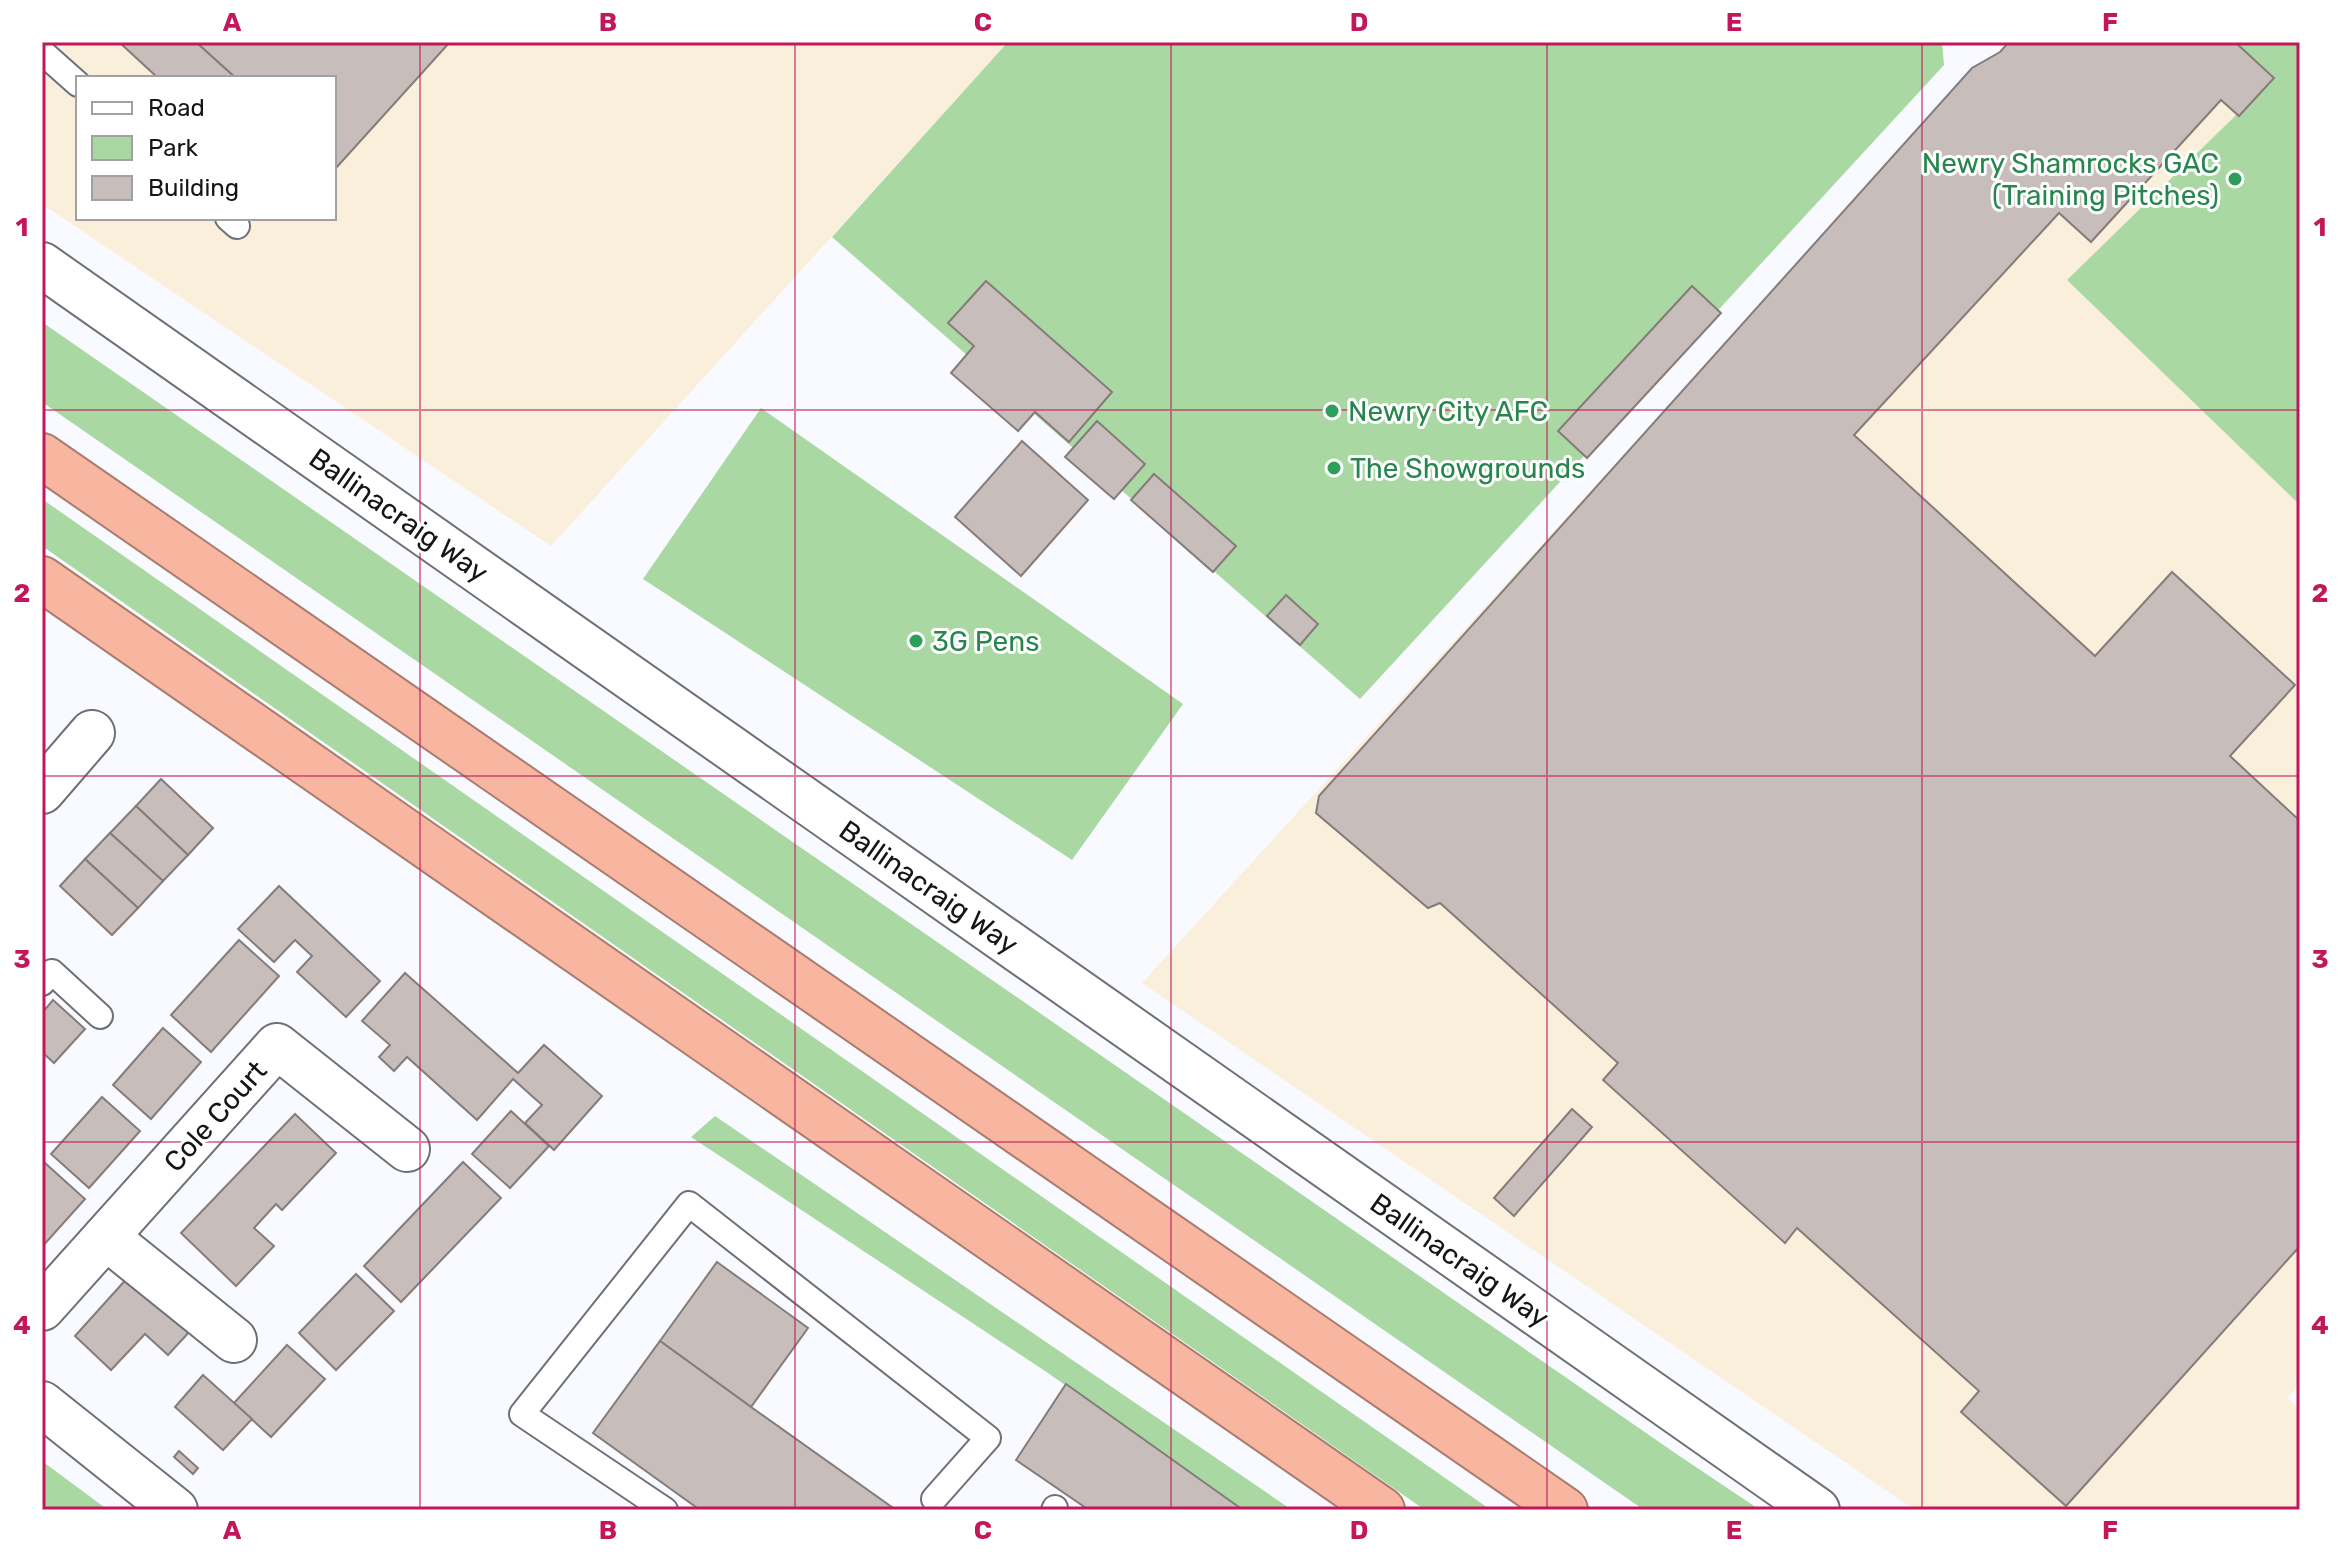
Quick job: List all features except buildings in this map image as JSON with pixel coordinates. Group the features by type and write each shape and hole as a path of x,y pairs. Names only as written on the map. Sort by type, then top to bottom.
{"highway":[{"path":"42,456 1565,1510"},
{"path":"42,579 1382,1510"}],"street":[{"name":"Ballinacraig Way","path":"42,265 1817,1510"},
{"path":"42,791 92,733"},
{"name":"Cole Court","path":"42,1308 277,1046 407,1149"},
{"path":"106,1237 234,1340"},
{"path":"42,1404 175,1510"}],"lane":[{"path":"42,52 76,82"},
{"path":"42,983 52,972 100,1016"},
{"path":"665,1510 522,1414 689,1204 988,1438 934,1499"}],"shaded area":[{"path":"42,42 1008,42 551,546 42,204"},
{"path":"2009,42 2235,42 2274,78 2067,280 2300,505 2300,1383 2287,1398 2300,1409 2300,1510 1915,1510 1142,983 1972,68 2000,52"}],"green space":[{"name":"The Showgrounds","path":"1008,42 1942,42 1944,65 1360,699 832,237"},
{"name":"Newry Shamrocks GAC (Training Pitches)","path":"2235,42 2300,42 2300,505 2067,280 2274,78"},
{"path":"42,322 1760,1510 1644,1510 42,402"},
{"name":"3G Pens","path":"761,408 1183,704 1072,860 643,579"},
{"path":"42,499 1491,1510 1425,1510 42,546"},
{"path":"715,1116 1292,1510 1242,1510 1048,1373 691,1137"},
{"path":"42,1461 108,1510 42,1510"}],"place":[{"name":"Newry Shamrocks GAC (Training Pitches)","path":"2235,179"},
{"name":"Newry City AFC","path":"1332,411"},
{"name":"The Showgrounds","path":"1334,468"},
{"name":"3G Pens","path":"916,641"}]}
